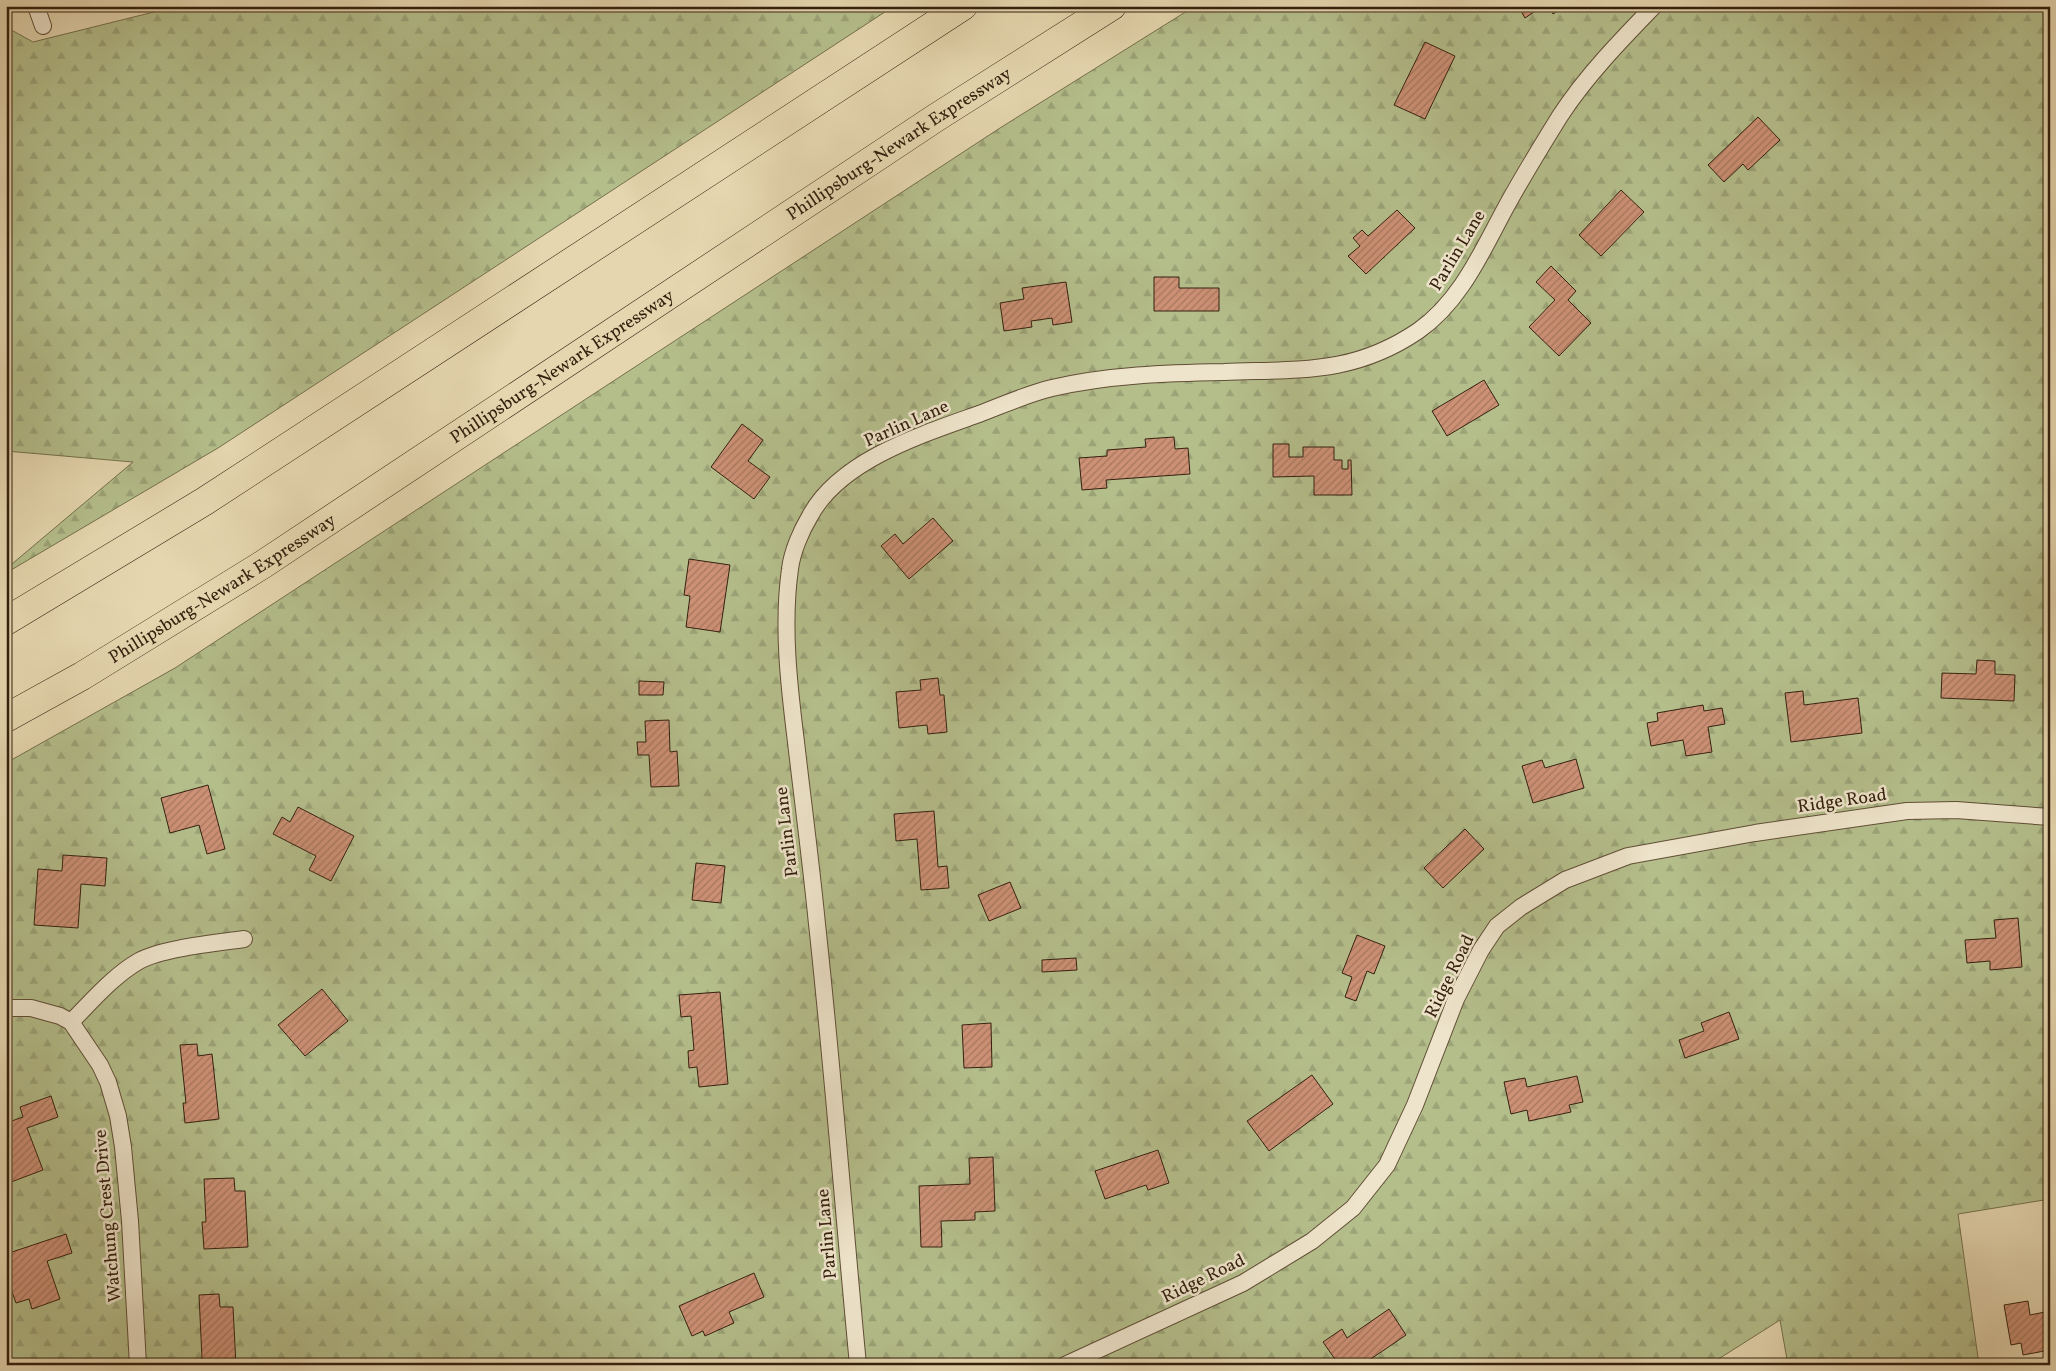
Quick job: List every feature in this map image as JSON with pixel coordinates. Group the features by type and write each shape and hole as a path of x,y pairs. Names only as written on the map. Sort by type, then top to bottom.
{"highway":[{"path":"6,621 205,501 963,6"},
{"name":"Phillipsburg-Newark Expressway","path":"6,718 82,676 262,565 929,123 1112,6"},
{"path":"6,739 89,691 262,565"}],"street":[{"path":"36,6 43,26"},
{"name":"Parlin Lane","path":"858,1365 818,934 790,693 787,611 790,564 808,519 817,503 843,478 872,457 930,432 1048,389 1103,379 1159,374 1323,369 1355,362 1392,348 1423,327 1453,300 1564,111 1613,48 1654,6"},
{"name":"Ridge Road","path":"1065,1365 1243,1283 1312,1241 1353,1208 1387,1165 1416,1105 1456,999 1481,950 1498,926 1521,906 1564,880 1628,856 1755,833 1907,812 1956,810 2050,817"},
{"path":"6,1008 30,1008 60,1016 71,1022 121,973 141,960 167,952 244,939"},
{"name":"Watchung Crest Drive","path":"71,1022 100,1065 108,1082 118,1116 130,1221 138,1365"}],"green space":[{"path":"170,6 894,6 218,448 6,573 6,569 133,462 6,451 6,27 33,42 170,8"},
{"path":"1195,6 2050,6 2050,1199 1958,1214 1979,1365 1788,1365 1780,1320 1709,1365 6,1365 6,763 175,668 1000,128"}],"building":[{"path":"1518,6 1543,6 1525,18"},
{"path":"1549,6 1565,6 1553,14"},
{"path":"1425,42 1455,56 1425,119 1394,105"},
{"path":"1758,117 1780,140 1748,170 1743,164 1724,182 1708,165"},
{"path":"1621,190 1644,212 1601,256 1579,235"},
{"path":"1397,210 1415,228 1366,274 1348,256 1360,246 1353,238 1362,230 1368,236"},
{"path":"1551,266 1576,291 1568,300 1591,323 1559,356 1529,327 1555,300 1536,282"},
{"path":"1154,277 1179,277 1179,288 1219,288 1219,311 1154,311"},
{"path":"1066,282 1072,322 1053,325 1052,318 1031,321 1032,327 1004,331 1000,303 1024,299 1022,288"},
{"path":"1484,380 1499,405 1447,436 1432,411"},
{"path":"742,424 763,440 748,461 770,477 754,499 711,467"},
{"path":"1174,437 1175,449 1188,448 1190,474 1106,480 1107,488 1082,490 1079,458 1107,456 1107,450 1146,447 1145,439"},
{"path":"1273,444 1289,444 1289,457 1303,457 1303,447 1334,447 1334,460 1342,460 1342,469 1348,469 1348,460 1351,460 1352,495 1314,495 1314,476 1273,477"},
{"path":"933,518 953,541 909,579 881,546 895,534 903,544"},
{"path":"689,559 730,565 720,632 686,627 690,596 684,595"},
{"path":"1977,660 1995,661 1995,674 2015,675 2014,701 1941,698 1942,673 1976,674"},
{"path":"938,678 940,695 944,695 947,732 928,734 927,725 899,728 896,692 921,690 920,680"},
{"path":"639,681 664,682 663,695 639,695"},
{"path":"1803,691 1804,705 1858,698 1862,733 1791,742 1785,693"},
{"path":"1703,705 1704,711 1722,708 1725,724 1708,727 1712,752 1686,756 1683,740 1651,746 1647,723 1658,721 1657,713"},
{"path":"669,720 670,752 677,751 679,786 651,787 649,755 638,755 637,742 646,742 645,721"},
{"path":"1576,759 1584,788 1533,803 1522,766 1542,760 1545,768"},
{"path":"208,785 225,849 207,854 199,825 170,833 161,798"},
{"path":"298,807 354,836 331,881 309,870 316,856 273,834 282,817 290,822"},
{"path":"934,811 938,867 947,866 949,888 921,890 917,839 896,841 894,814"},
{"path":"1465,829 1484,849 1443,888 1424,868"},
{"path":"63,855 107,858 105,886 81,884 78,928 34,925 38,869 62,871"},
{"path":"696,863 725,866 721,903 692,900"},
{"path":"1010,882 1021,908 989,921 978,895"},
{"path":"2018,918 2022,967 1990,970 1990,961 1967,963 1965,940 1996,938 1994,920"},
{"path":"1357,935 1385,946 1374,974 1367,971 1356,1001 1345,997 1352,977 1342,973"},
{"path":"1076,958 1077,970 1042,972 1042,960"},
{"path":"322,989 348,1021 305,1056 278,1025"},
{"path":"720,992 728,1084 699,1087 697,1067 689,1068 688,1051 694,1050 691,1016 681,1017 679,995"},
{"path":"1729,1012 1739,1039 1685,1058 1679,1040 1704,1031 1701,1023"},
{"path":"991,1023 992,1067 964,1068 962,1025"},
{"path":"197,1044 198,1056 212,1054 219,1119 185,1123 183,1103 186,1103 180,1045"},
{"path":"1312,1075 1333,1104 1269,1151 1247,1121"},
{"path":"1577,1076 1583,1102 1569,1105 1571,1112 1529,1121 1527,1110 1511,1114 1504,1082 1525,1078 1527,1087"},
{"path":"51,1096 58,1117 27,1128 43,1170 11,1182 6,1169 6,1123 23,1117 20,1107"},
{"path":"1158,1150 1169,1183 1148,1190 1146,1185 1105,1199 1095,1171"},
{"path":"993,1157 995,1211 975,1212 975,1220 941,1221 942,1247 921,1247 919,1186 970,1184 969,1158"},
{"path":"234,1178 235,1191 245,1191 248,1247 204,1249 202,1222 206,1222 204,1179"},
{"path":"66,1234 72,1253 47,1261 60,1299 32,1309 29,1299 16,1303 6,1275 6,1254"},
{"path":"754,1273 764,1297 729,1312 734,1323 705,1336 703,1331 692,1336 679,1306"},
{"path":"219,1294 220,1307 233,1307 236,1365 201,1365 199,1295"},
{"path":"2028,1301 2030,1315 2050,1311 2050,1350 2023,1355 2021,1343 2011,1345 2004,1305"},
{"path":"1389,1309 1406,1335 1362,1365 1339,1365 1323,1342 1342,1329 1347,1338"}]}
